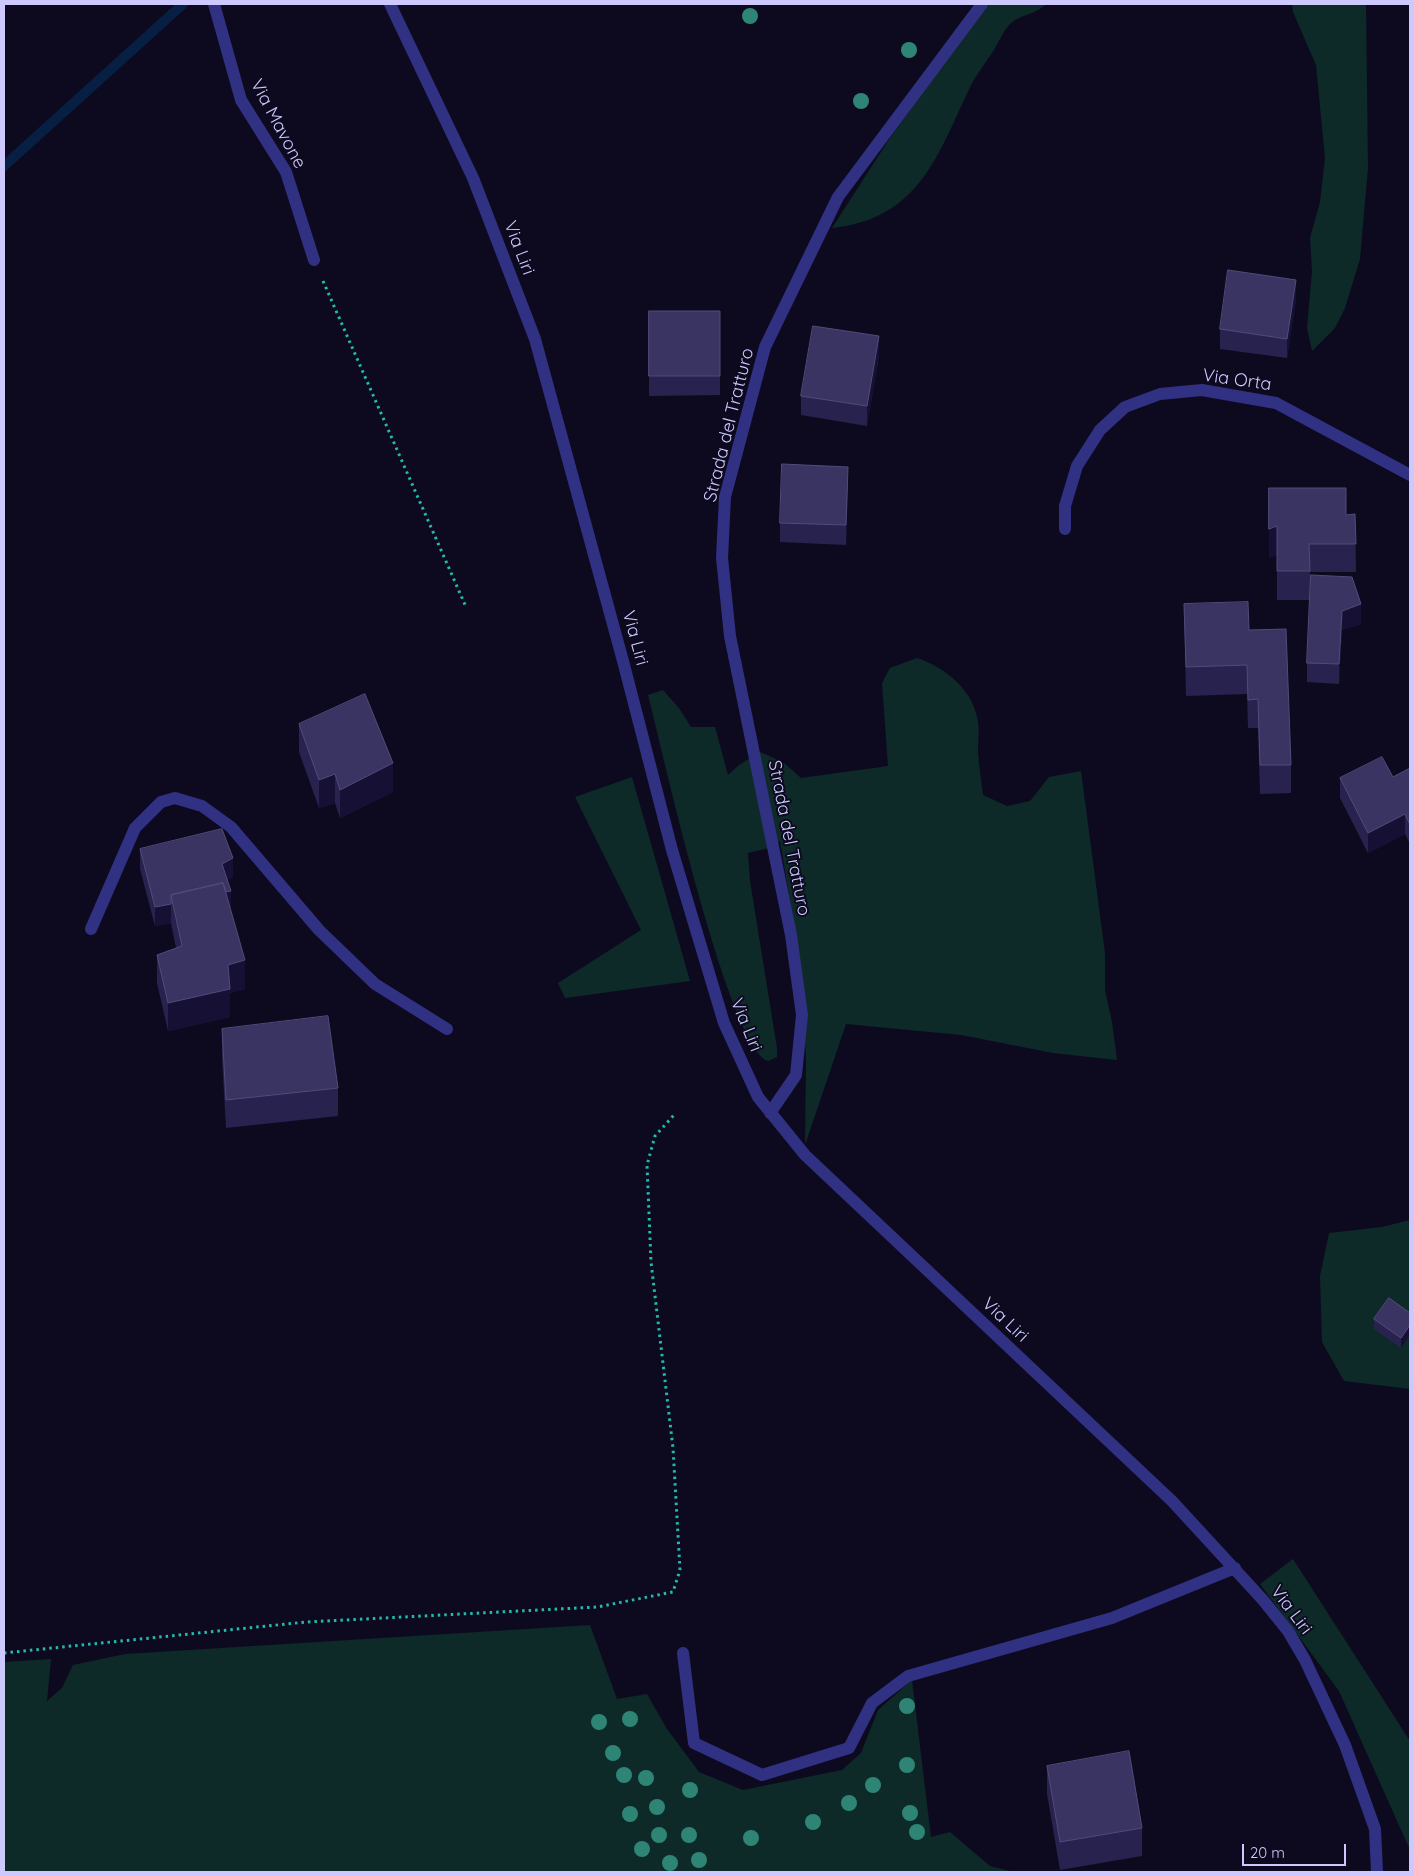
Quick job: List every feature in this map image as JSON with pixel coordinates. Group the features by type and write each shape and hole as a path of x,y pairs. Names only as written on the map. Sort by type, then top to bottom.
{"street":[{"name":"Via Mavone","path":"214,4 242,100 286,172 314,260"},
{"name":"Via Liri","path":"390,4 473,178 535,339 623,661 672,850 724,1023 758,1097 805,1155 1172,1501 1235,1568 1288,1631 1318,1687 1345,1745 1372,1820 1378,1854 1377,1872"},
{"name":"Strada del Tratturo","path":"770,1113 796,1075 802,1015 791,935 730,636 722,558 725,497 765,347 838,196 982,4"},
{"name":"Via Orta","path":"1066,529 1065,506 1077,466 1100,430 1125,407 1160,394 1202,390 1276,403 1410,475"},
{"path":"91,929 134,828 161,802 175,798 202,806 231,827 319,930 375,984 447,1029"},
{"path":"683,1653 694,1743 762,1776 848,1748 872,1703 908,1676 1112,1618 1235,1568"}],"path":[{"path":"314,260 466,607"},
{"path":"4,1653 306,1622 597,1607 673,1592 680,1570 673,1448 651,1262 647,1165 655,1136 674,1115"}],"green space":[{"path":"987,4 1046,4 1038,10 1018,18 1007,27 971,85 936,158 922,179 906,197 886,212 862,222 832,228 890,138"},
{"path":"1292,4 1366,4 1368,168 1360,259 1345,308 1335,328 1312,351 1307,328 1312,271 1310,238 1320,202 1325,158 1316,65 1293,12"},
{"path":"917,658 937,667 955,680 969,697 974,707 978,726 978,752 983,795 1007,806 1030,801 1049,777 1081,771 1105,953 1105,990 1117,1060 1053,1053 961,1035 846,1024 805,1145 806,1059 800,959 780,841 769,848 748,853 750,881 777,1048 777,1057 768,1061 752,1043 734,1006 716,953 698,893 648,695 663,690 679,708 691,727 715,727 728,775 739,765 760,752 783,762 801,778 888,766 882,683 890,668"},
{"path":"632,777 690,981 565,998 558,983 641,930 575,797"},
{"path":"1410,1220 1410,1389 1344,1381 1322,1342 1320,1276 1329,1233 1382,1227"},
{"path":"1293,1559 1410,1741 1410,1850 1339,1691 1260,1584"},
{"path":"590,1625 617,1699 647,1694 667,1729 699,1772 743,1790 842,1770 861,1753 878,1710 912,1680 931,1837 950,1832 990,1866 1013,1872 4,1872 4,1662 51,1659 47,1701 62,1688 73,1665 125,1654"}],"building":[{"path":"1228,270 1296,280 1287,339 1220,329"},
{"path":"649,311 720,311 720,376 649,376"},
{"path":"813,326 879,336 867,406 801,396"},
{"path":"782,464 848,467 846,525 780,523"},
{"path":"1269,488 1346,488 1346,515 1355,514 1356,544 1309,544 1310,571 1277,571 1277,526 1269,529"},
{"path":"1311,575 1352,577 1361,604 1342,611 1339,664 1307,663"},
{"path":"1248,602 1249,630 1286,629 1291,765 1260,765 1258,699 1248,700 1247,665 1186,667 1184,604"},
{"path":"365,694 393,763 340,790 335,774 319,780 299,724"},
{"path":"1382,757 1393,777 1410,768 1410,825 1405,814 1368,833 1340,778"},
{"path":"222,829 233,858 222,864 231,891 226,892 223,883 171,895 171,904 155,907 140,849"},
{"path":"223,883 245,960 228,965 230,989 168,1003 157,955 182,946 171,895"},
{"path":"328,1016 338,1088 226,1100 222,1029"},
{"path":"1389,1298 1410,1313 1410,1325 1401,1338 1374,1319"},
{"path":"1129,1751 1142,1828 1060,1842 1047,1766"}],"waterway":[{"path":"4,166 183,4"}]}
